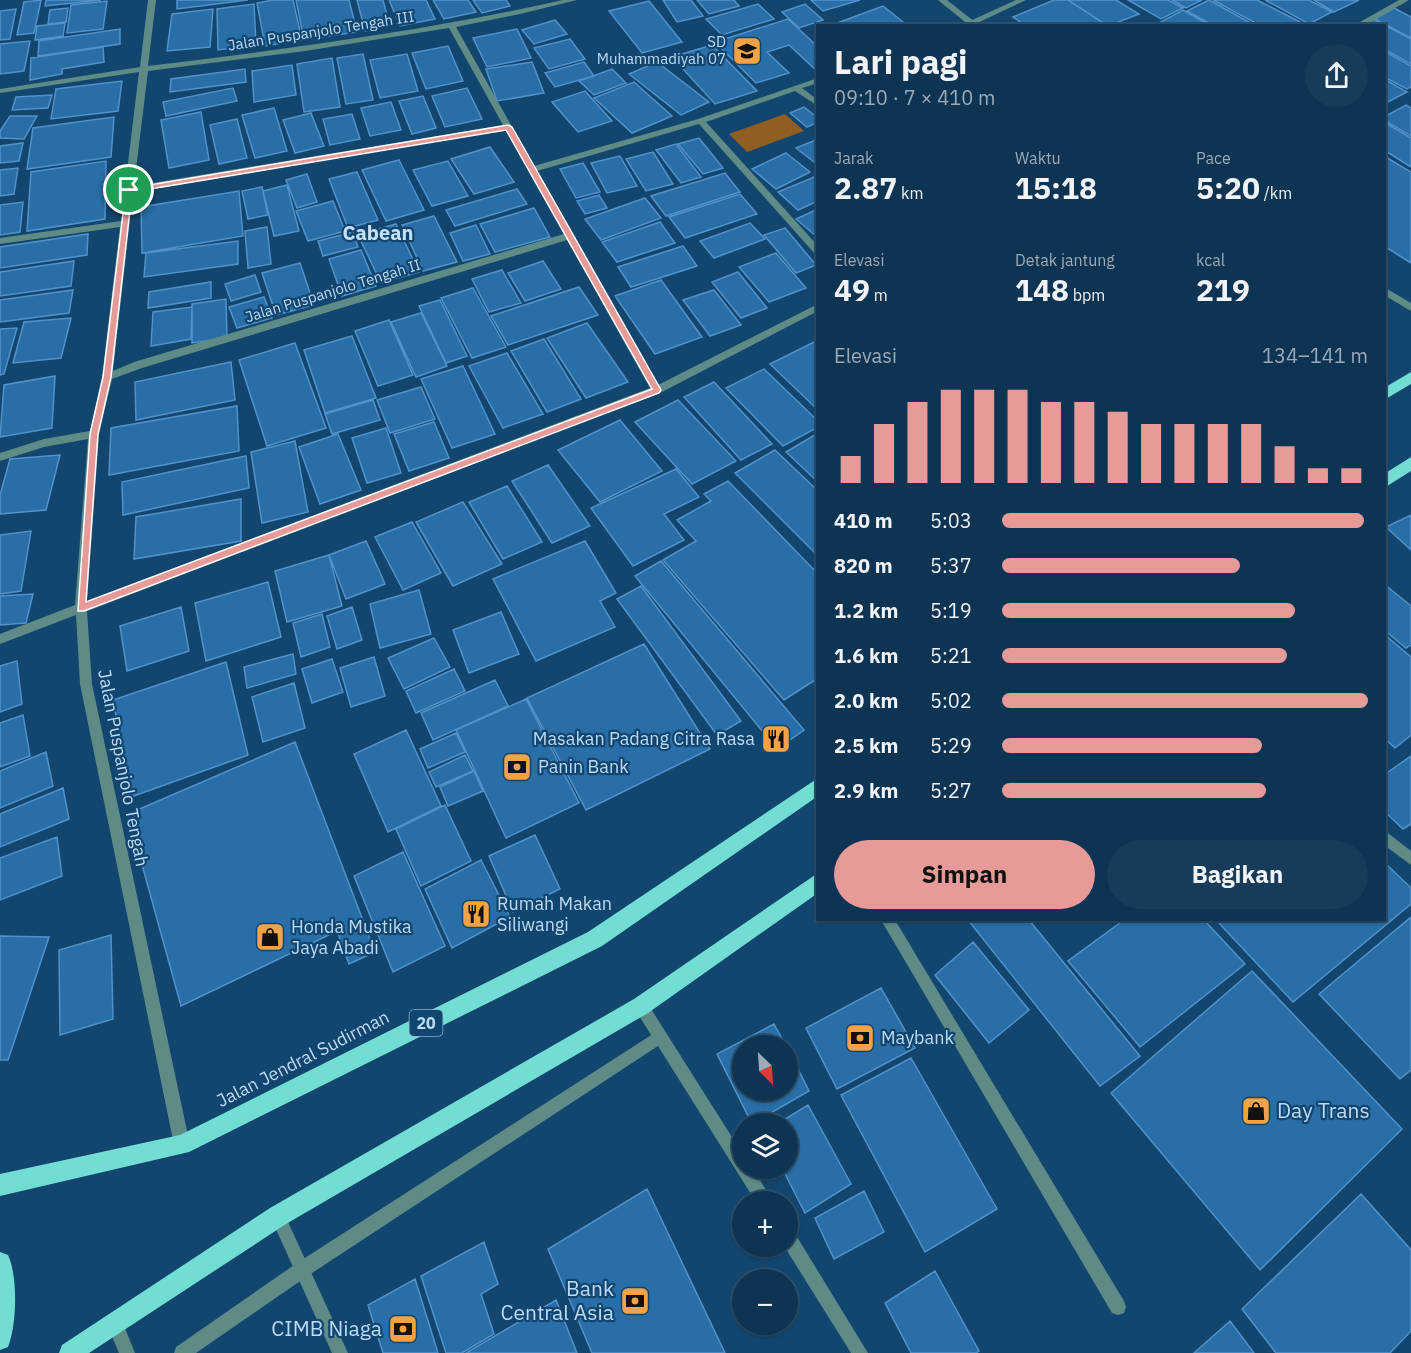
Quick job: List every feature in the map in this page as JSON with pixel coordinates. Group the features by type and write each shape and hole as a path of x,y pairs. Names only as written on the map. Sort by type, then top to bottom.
{"highway":[{"path":"1386,394 1411,376"},
{"path":"1386,481 1411,463"},
{"name":"Jalan Jendral Sudirman","path":"0,1185 182,1145 595,939 816,787"},
{"path":"70,1353 278,1216 641,1006 816,883"},
{"path":"0,1263 2,1267 3,1328 0,1339"}],"street":[{"name":"Jalan Puspanjolo Tengah","path":"152,0 107,377 94,434 81,608 86,684 182,1145"},
{"name":"Jalan Puspanjolo Tengah III","path":"0,91 143,69 249,57 451,25 573,0"},
{"path":"942,0 974,24 1022,0"},
{"path":"1361,24 1405,0"},
{"path":"451,25 656,390"},
{"path":"533,169 701,121 816,81"},
{"path":"797,88 816,102"},
{"path":"701,121 816,250"},
{"path":"129,190 508,127"},
{"path":"0,241 125,223"},
{"name":"Jalan Puspanjolo Tengah II","path":"107,377 138,365 569,236"},
{"path":"1386,291 1411,308"},
{"path":"0,639 656,390 816,308"},
{"path":"0,457 44,443 94,434"},
{"path":"1386,838 1411,859"},
{"path":"889,921 1118,1307"},
{"path":"641,1006 732,1150"},
{"path":"182,1353 303,1269 656,1039"},
{"path":"278,1216 340,1353"},
{"path":"798,1254 860,1353"},
{"path":"114,1322 127,1353"}],"shaded area":[{"path":"785,114 804,131 747,152 729,134"}],"building":[{"path":"41,0 34,33 17,35 24,2"},
{"path":"46,0 101,0 45,6"},
{"path":"177,0 248,0 177,9"},
{"path":"293,0 302,40 265,46 257,3"},
{"path":"296,0 349,0 357,32 304,40"},
{"path":"357,0 383,0 390,26 365,31"},
{"path":"389,0 426,0 435,19 400,26"},
{"path":"433,0 468,0 476,12 444,19"},
{"path":"473,0 506,0 510,6 482,13"},
{"path":"663,0 691,0 703,16 677,22"},
{"path":"697,0 734,0 739,6 709,14"},
{"path":"811,0 860,0 823,11"},
{"path":"1054,0 1068,0 1105,24 1023,24 1013,17"},
{"path":"1068,0 1116,0 1139,14 1113,24 1105,24"},
{"path":"1128,0 1168,0 1183,8 1161,19"},
{"path":"1172,0 1202,0 1186,8"},
{"path":"1209,0 1252,24 1210,24 1187,11"},
{"path":"1213,0 1257,0 1304,24 1257,24"},
{"path":"1265,0 1309,0 1332,12 1309,24"},
{"path":"1314,0 1359,0 1334,12"},
{"path":"107,1 103,29 67,33 71,5"},
{"path":"649,1 682,42 642,53 609,11"},
{"path":"254,4 256,45 218,50 217,9"},
{"path":"758,4 774,19 722,35 706,19"},
{"path":"805,4 823,20 799,28 782,12"},
{"path":"883,6 906,24 834,24"},
{"path":"68,8 66,22 48,24 50,10"},
{"path":"1394,8 1411,17 1411,38 1386,24 1375,19"},
{"path":"16,9 10,39 0,40 0,11"},
{"path":"213,9 210,47 167,51 172,14"},
{"path":"1183,10 1208,24 1161,24 1159,23"},
{"name":"SD Muhammadiyah 07","path":"788,19 816,45 816,70 789,45 767,52 789,73 756,83 715,42"},
{"path":"1373,19 1382,24 1364,24"},
{"path":"555,20 567,34 534,44 522,30"},
{"path":"65,23 63,36 35,40 37,26"},
{"path":"1386,26 1411,39 1411,64 1386,50"},
{"path":"120,29 120,44 38,56 39,41"},
{"path":"517,29 531,58 487,67 473,38"},
{"path":"570,39 585,59 549,69 534,48"},
{"path":"30,41 24,71 0,74 0,44"},
{"path":"712,45 757,91 715,104 672,57"},
{"path":"448,46 463,81 426,89 412,53"},
{"path":"103,47 104,62 62,69 62,74 30,80 31,58"},
{"path":"1386,52 1411,66 1411,87 1407,89 1386,78"},
{"path":"363,54 373,100 346,104 337,58"},
{"path":"407,54 418,91 380,98 370,60"},
{"path":"332,58 340,107 304,112 297,64"},
{"path":"532,62 544,93 497,101 486,69"},
{"path":"584,62 594,76 555,87 545,73"},
{"path":"657,62 709,102 681,115 629,74"},
{"path":"292,65 296,95 254,102 252,71"},
{"path":"245,69 246,82 170,92 171,79"},
{"path":"612,69 626,83 594,95 579,81"},
{"path":"1386,80 1407,92 1386,103"},
{"path":"122,81 118,111 51,119 56,89"},
{"path":"634,82 672,116 632,133 594,98"},
{"path":"233,88 237,101 166,116 163,102"},
{"path":"467,88 482,119 445,127 432,96"},
{"path":"585,91 612,121 578,132 552,102"},
{"path":"52,95 48,108 12,110 16,97"},
{"path":"423,96 436,128 412,134 399,101"},
{"path":"391,102 401,130 370,136 361,108"},
{"path":"1406,105 1411,108 1411,136 1386,121 1386,116"},
{"path":"804,107 816,116 816,123 807,127 790,113"},
{"path":"274,108 287,151 255,158 242,115"},
{"path":"201,112 209,160 169,168 161,120"},
{"path":"311,113 324,146 295,153 283,120"},
{"path":"352,114 360,139 330,145 323,119"},
{"path":"10,116 37,116 24,139 0,138 0,131"},
{"path":"114,117 111,157 27,169 33,128"},
{"path":"237,119 247,158 219,164 210,125"},
{"path":"1386,123 1411,138 1411,167 1386,151"},
{"path":"699,138 723,168 703,174 678,144"},
{"path":"816,140 816,163 796,148"},
{"path":"23,143 19,161 0,163 0,146"},
{"path":"676,144 701,177 681,183 656,150"},
{"path":"490,147 514,182 474,194 451,159"},
{"path":"653,152 673,184 646,191 626,159"},
{"path":"786,153 810,172 776,189 752,169"},
{"path":"620,156 637,186 607,193 591,163"},
{"path":"1386,157 1411,172 1411,263 1386,247"},
{"path":"399,160 424,210 386,221 362,170"},
{"path":"106,161 105,219 27,231 31,172"},
{"path":"448,161 468,196 432,206 413,170"},
{"path":"583,163 600,192 576,198 560,169"},
{"path":"18,168 14,194 0,196 0,170"},
{"path":"357,172 378,220 348,228 329,179"},
{"path":"725,173 740,192 666,216 651,196"},
{"path":"307,174 317,202 297,208 286,180"},
{"path":"814,177 816,178 816,202 798,210 778,192"},
{"path":"287,185 299,231 274,236 263,191"},
{"path":"262,187 268,215 248,219 242,191"},
{"path":"517,189 527,204 455,226 446,210"},
{"path":"239,191 243,236 142,253 141,207"},
{"path":"740,194 757,214 685,238 669,217"},
{"path":"599,195 607,208 585,214 577,201"},
{"path":"645,198 661,218 601,240 585,219"},
{"path":"333,201 345,231 308,241 296,211"},
{"path":"23,202 20,232 0,235 0,205"},
{"path":"534,208 550,237 495,252 480,224"},
{"path":"816,210 816,236 796,219"},
{"path":"434,216 457,262 423,271 402,225"},
{"path":"660,222 675,243 617,262 602,242"},
{"path":"750,223 765,239 714,258 700,241"},
{"path":"396,224 419,272 381,283 358,235"},
{"path":"476,225 490,254 463,261 450,233"},
{"path":"267,227 271,264 248,268 245,231"},
{"path":"785,228 816,265 796,273 764,235"},
{"path":"353,232 358,247 323,256 318,241"},
{"path":"88,234 87,255 0,268 0,247"},
{"path":"238,241 238,264 144,277 146,253"},
{"path":"683,246 697,266 631,287 618,267"},
{"path":"361,250 376,286 342,296 329,259"},
{"path":"776,253 806,288 769,302 739,267"},
{"path":"74,261 71,286 0,296 0,272"},
{"path":"543,261 561,289 525,301 508,273"},
{"path":"300,263 314,305 276,315 262,273"},
{"path":"502,270 521,303 489,312 472,279"},
{"path":"738,272 767,308 741,318 712,282"},
{"path":"255,275 261,292 231,301 225,284"},
{"path":"661,280 702,337 655,354 615,296"},
{"path":"211,282 211,298 148,308 149,292"},
{"path":"579,287 598,315 508,345 491,316"},
{"path":"473,288 506,347 472,358 441,298"},
{"path":"73,290 69,313 0,322 0,300"},
{"path":"714,290 741,325 710,336 683,300"},
{"path":"264,297 272,318 237,328 229,307"},
{"path":"226,299 227,338 192,343 192,304"},
{"path":"440,300 467,356 446,363 419,306"},
{"path":"192,307 191,339 151,346 153,312"},
{"path":"421,313 447,366 416,377 391,322"},
{"path":"71,318 61,358 13,363 24,322"},
{"path":"389,320 413,375 378,386 355,331"},
{"path":"587,323 628,382 586,398 547,338"},
{"path":"17,328 4,374 0,375 0,329"},
{"path":"352,336 376,398 325,413 304,350"},
{"path":"544,339 581,399 547,412 511,351"},
{"path":"816,341 816,408 770,364"},
{"path":"295,343 326,428 267,446 239,360"},
{"path":"507,353 543,414 503,428 469,366"},
{"path":"231,362 235,400 136,420 135,382"},
{"path":"463,366 495,434 452,448 421,379"},
{"path":"764,369 816,419 816,428 783,446 726,388"},
{"path":"55,376 52,428 0,437 4,385"},
{"path":"714,382 772,444 741,460 684,397"},
{"path":"421,387 435,419 390,433 377,400"},
{"path":"373,400 380,420 332,434 325,414"},
{"path":"678,400 736,461 692,484 635,422"},
{"path":"237,406 239,451 109,475 111,428"},
{"path":"620,420 662,471 600,502 558,450"},
{"path":"434,422 449,458 409,471 394,434"},
{"path":"386,428 401,473 367,483 352,438"},
{"path":"338,434 361,490 320,504 299,447"},
{"path":"816,434 816,480 786,452"},
{"path":"295,441 308,512 262,523 251,452"},
{"path":"775,450 816,489 816,554 735,473"},
{"path":"60,455 46,510 0,514 0,495 10,459"},
{"path":"246,456 249,488 123,515 122,482"},
{"path":"548,465 590,526 552,543 512,481"},
{"path":"676,469 699,497 664,514 684,540 633,566 591,508"},
{"path":"728,481 816,572 816,679 784,700 663,560 696,541 677,520 711,501 704,494"},
{"path":"507,486 542,542 503,559 469,502"},
{"path":"241,499 241,541 134,559 136,517"},
{"path":"463,502 502,564 453,586 416,522"},
{"path":"1411,515 1411,550 1386,527"},
{"path":"412,522 441,573 403,590 375,537"},
{"path":"31,531 21,591 0,594 0,535"},
{"path":"366,541 385,584 346,599 329,555"},
{"path":"585,541 616,593 600,601 615,627 536,661 493,579"},
{"path":"329,555 342,606 287,622 275,571"},
{"path":"661,561 804,730 777,749 635,576"},
{"path":"268,582 281,637 206,661 195,603"},
{"path":"641,586 741,721 717,735 617,599"},
{"path":"1386,586 1411,606 1411,645 1406,648 1386,632"},
{"path":"419,590 431,634 380,648 370,604"},
{"path":"33,594 26,623 0,625 0,596"},
{"path":"181,607 189,651 127,671 120,626"},
{"path":"352,607 362,640 337,649 327,616"},
{"path":"501,612 519,654 469,673 453,630"},
{"path":"322,614 330,647 301,657 293,623"},
{"path":"1386,636 1411,657 1411,735 1395,748 1386,740"},
{"path":"434,638 450,667 404,689 388,658"},
{"path":"644,644 710,749 586,810 527,698"},
{"path":"293,654 296,674 247,688 244,667"},
{"path":"374,657 385,696 351,707 340,668"},
{"path":"332,659 343,692 312,703 302,669"},
{"path":"17,661 22,704 0,712 0,666"},
{"path":"226,662 248,755 131,797 113,700"},
{"path":"454,669 465,691 416,713 406,691"},
{"path":"495,680 508,706 433,740 421,713"},
{"path":"294,683 305,728 263,742 252,697"},
{"name":"Panin Bank","path":"526,699 579,803 506,838 456,730"},
{"path":"23,715 30,756 0,767 0,723"},
{"path":"406,730 441,806 388,832 354,754"},
{"path":"456,733 465,752 428,768 420,749"},
{"path":"295,742 375,952 349,964 337,931 181,1006 128,814"},
{"path":"46,752 53,786 0,808 0,771"},
{"path":"465,755 473,771 436,787 429,772"},
{"path":"1411,756 1411,824 1403,829 1386,813 1386,774"},
{"path":"474,771 483,791 448,806 440,787"},
{"path":"63,788 69,819 0,847 0,814"},
{"path":"445,805 471,861 421,886 396,829"},
{"path":"535,835 560,889 513,912 489,856"},
{"path":"57,837 62,876 0,900 0,858"},
{"path":"403,852 445,946 393,972 354,876"},
{"path":"481,860 510,917 452,948 425,889"},
{"path":"1386,864 1411,888 1411,904 1293,1002 1217,921 1386,921"},
{"path":"1411,917 1411,1070 1400,1079 1319,994"},
{"path":"969,921 1030,921 1140,1056 1100,1086"},
{"path":"1123,921 1205,921 1245,964 1140,1047 1068,961"},
{"path":"111,935 113,1019 60,1035 59,950"},
{"path":"0,936 49,937 8,1060 0,1060"},
{"path":"973,942 1029,1010 989,1043 935,975"},
{"name":"Day Trans","path":"1252,971 1402,1129 1260,1270 1111,1093"},
{"name":"Maybank","path":"881,988 915,1048 837,1089 806,1028"},
{"path":"774,1024 780,1035 753,1035"},
{"path":"732,1046 732,1084 717,1054"},
{"path":"911,1058 997,1209 925,1252 841,1095"},
{"path":"798,1069 809,1091 798,1097"},
{"path":"740,1101 792,1101 771,1113 746,1113"},
{"path":"808,1105 851,1184 805,1213 798,1199 798,1191 794,1191 788,1179 798,1179 798,1113 795,1113"},
{"name":"Bank Central Asia","path":"647,1189 725,1353 592,1353 548,1249"},
{"path":"864,1191 884,1232 834,1259 815,1218"},
{"path":"1361,1194 1411,1250 1411,1331 1390,1353 1276,1353 1242,1309"},
{"path":"484,1242 498,1284 481,1294 494,1334 462,1353 446,1353 421,1276"},
{"path":"935,1271 979,1351 976,1353 911,1353 885,1303"},
{"name":"CIMB Niaga","path":"415,1279 438,1353 383,1353 368,1305"},
{"path":"556,1300 577,1353 466,1353"},
{"path":"1230,1321 1254,1353 1194,1353"}],"place":[{"name":"SD Muhammadiyah 07","path":"747,51"},
{"name":"Masakan Padang Citra Rasa","path":"776,739"},
{"name":"Panin Bank","path":"517,767"},
{"name":"Rumah Makan Siliwangi","path":"476,914"},
{"name":"Honda Mustika Jaya Abadi","path":"270,937"},
{"name":"Maybank","path":"860,1038"},
{"name":"Day Trans","path":"1256,1111"},
{"name":"Bank Central Asia","path":"635,1301"},
{"name":"CIMB Niaga","path":"403,1329"}],"district":[{"name":"Cabean","path":"378,233"}],"route":[{"path":"508,127 656,390 81,608 94,434 107,377 129,190 481,134 508,127"}]}
